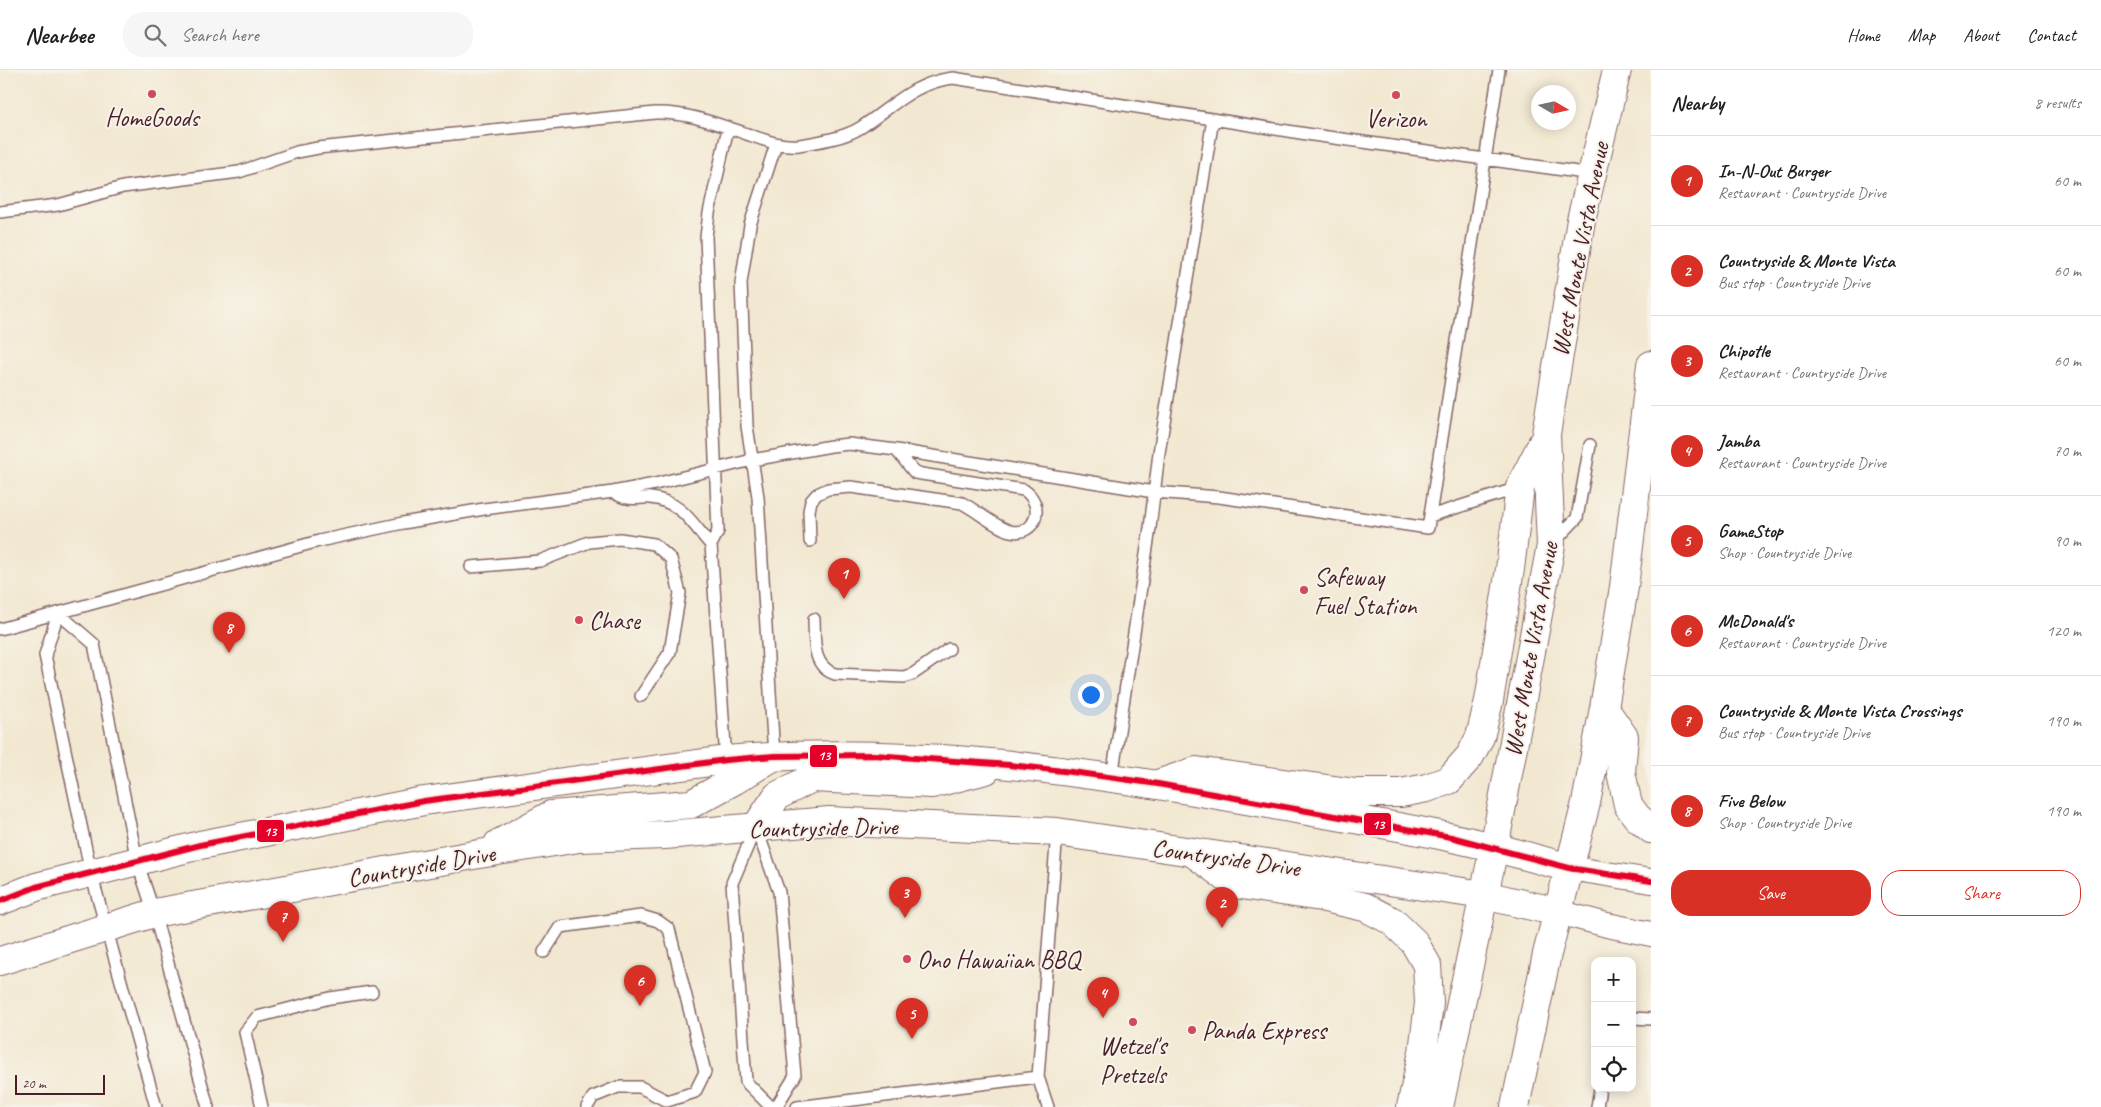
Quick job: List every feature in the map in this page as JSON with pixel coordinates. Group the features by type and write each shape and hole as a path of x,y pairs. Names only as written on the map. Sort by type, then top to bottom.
{"street":[{"name":"West Monte Vista Avenue","path":"1439,1107 1494,848 1551,545 1546,434 1573,264 1617,70"},
{"path":"1515,1107 1547,954 1586,803 1604,708 1624,588 1650,379"},
{"path":"1158,784 1196,771 1356,793 1378,794 1401,793 1427,788 1449,780 1470,756 1480,737 1489,701 1510,568 1520,488 1546,434"},
{"path":"1604,708 1624,737 1621,772 1628,805 1637,817 1651,829"},
{"path":"0,901 36,888 200,845 424,800 726,760 774,756 874,755 1009,764 1112,777 1451,837 1569,868 1651,881"},
{"path":"480,854 551,815 691,804 774,756"},
{"path":"756,827 777,796 812,778 932,784 1009,764"},
{"name":"Countryside Drive","path":"0,961 154,913 480,854 579,838 665,835 829,821 1057,832 1484,895 1651,934"},
{"path":"1192,852 1235,884 1321,897 1366,907 1392,921 1414,942 1427,965 1429,1004 1423,1052 1411,1107"}],"lane":[{"path":"0,629 319,541 403,523 484,509 613,492 752,460 840,444 896,450 1154,492 1204,494 1428,528 1499,70"},
{"path":"0,212 58,205 123,187 239,172 297,152 318,148 655,113 679,114 701,118 776,144 800,145 849,133 860,128 915,89 952,78 1592,174"},
{"path":"1112,777 1159,453 1214,118"},
{"path":"726,760 711,545 718,531 706,237 709,214 728,128"},
{"path":"774,756 758,497 747,426 742,283 750,225 776,144"},
{"path":"1551,545 1577,518 1590,444"},
{"path":"810,541 809,512 811,501 822,491 835,487 859,487 962,503 1004,530 1012,532 1025,530 1034,520 1036,506 1030,494 1024,490 915,473 896,450"},
{"path":"1430,516 1520,488"},
{"path":"613,492 627,498 655,498 678,508 691,519 711,545"},
{"path":"471,567 540,561 589,542 620,539 654,544 671,559 680,593 670,652 641,696"},
{"path":"58,613 94,644 137,861 154,913 208,1107"},
{"path":"58,613 45,655 91,873 156,1107"},
{"path":"814,618 818,662 825,669 835,674 904,677 913,674 949,649"},
{"path":"756,827 732,883 746,1082 772,1107"},
{"path":"756,827 780,892 795,1076 776,1107"},
{"path":"1048,1107 1038,1076 1057,832"},
{"path":"544,952 560,927 641,916 658,921 669,929 705,1072 695,1092 663,1104 640,1087 618,1087 593,1097 587,1107"},
{"path":"262,1107 245,1032 257,1016 330,998 372,992"},
{"path":"1636,1018 1651,1020"},
{"path":"797,1107 1038,1076"},
{"path":"1597,1107 1599,1092"}],"transit line":[{"name":"13","path":"0,901 36,887 200,845 424,801 726,760 774,756 874,755 1009,765 1158,784 1451,837 1569,868 1651,881"}],"place":[{"name":"HomeGoods","path":"152,94"},
{"name":"Verizon","path":"1396,95"},
{"name":"Safeway Fuel Station","path":"1304,590"},
{"name":"In-N-Out Burger","path":"844,599"},
{"name":"Chase","path":"579,620"},
{"name":"Five Below","path":"229,653"},
{"name":"Chipotle","path":"905,918"},
{"name":"Countryside & Monte Vista","path":"1222,928"},
{"name":"Countryside & Monte Vista Crossings","path":"283,942"},
{"name":"Ono Hawaiian BBQ","path":"907,959"},
{"name":"McDonald's","path":"640,1006"},
{"name":"Jamba","path":"1103,1018"},
{"name":"Wetzel's Pretzels","path":"1133,1022"},
{"name":"Panda Express","path":"1192,1030"},
{"name":"GameStop","path":"912,1039"}]}
